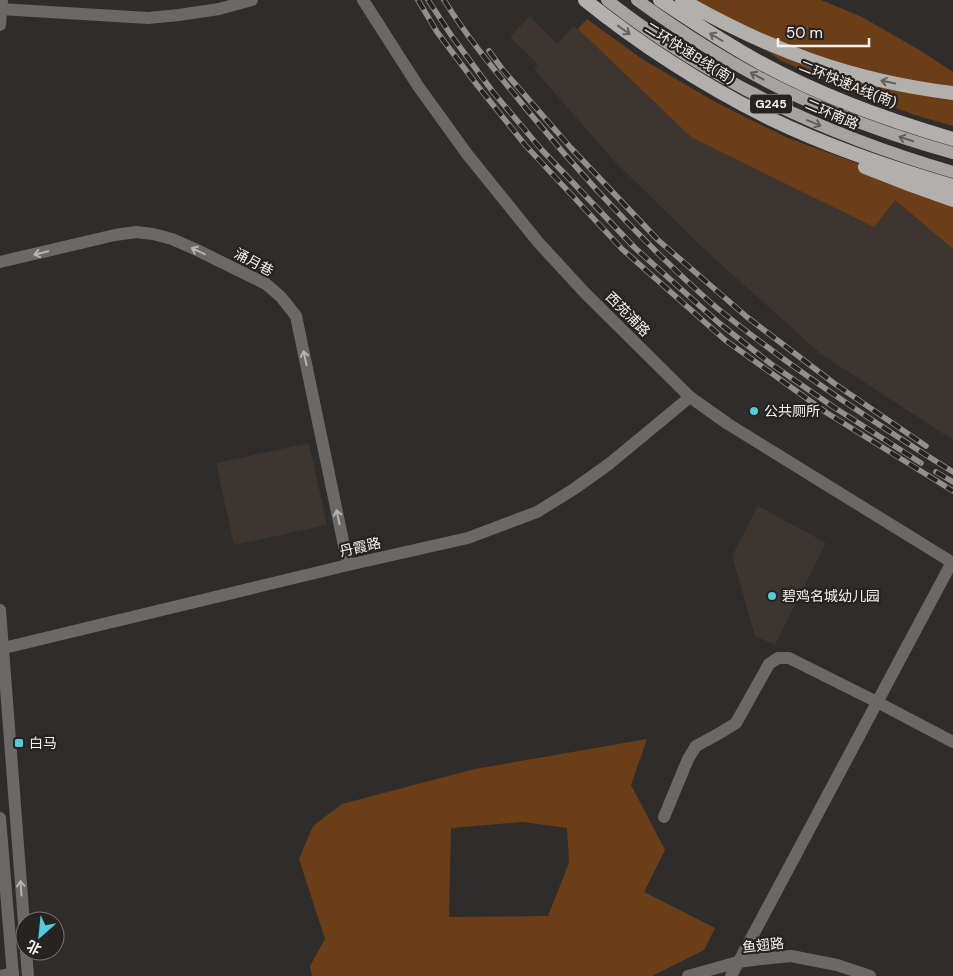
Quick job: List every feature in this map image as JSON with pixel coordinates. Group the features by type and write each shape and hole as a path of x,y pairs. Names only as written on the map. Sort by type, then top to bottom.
{"highway":[{"name":"二环快速B线(南)","path":"585,0 664,58 771,119 866,158 953,186"},
{"name":"二环快速A线(南)","path":"660,0 734,48 791,78 851,104 953,139"},
{"path":"682,0 742,32 804,59 873,79 953,93"},
{"path":"771,119 793,133 854,162 911,186 953,200"}],"main road":[{"name":"二环南路","path":"607,0 691,59 777,107 863,143 953,172"},
{"name":"二环南路","path":"637,0 721,56 785,90 823,108 877,129 953,153"}],"street":[{"path":"0,25 1,6 148,18 211,10 252,0"},
{"name":"西苑浦路","path":"363,0 418,86 467,154 538,242 585,293 690,397 728,424 952,563"},
{"name":"涌月巷","path":"0,262 115,235 136,232 153,234 172,239 197,250 266,284 281,297 296,316 348,565"},
{"name":"丹霞路","path":"1,648 468,538 537,512 574,489 609,464 690,397"},
{"path":"731,976 952,563"},
{"path":"0,610 1,648 23,911"},
{"path":"664,817 688,759 696,746 736,723 769,664 778,658 788,658 953,742"},
{"path":"0,818 9,975"},
{"name":"鱼翅路","path":"688,976 738,962 791,956 837,965 870,976"},
{"path":"27,961 28,976"}],"shaded area":[{"path":"689,0 821,0 862,17 953,72 953,126 915,115 843,88 782,61"},
{"path":"530,16 557,44 573,27 578,29 691,137 895,200 953,249 953,440 821,354 704,249 616,163 534,69 538,64 510,37"},
{"path":"587,19 642,59 717,103 788,138 892,176 953,194 953,249 895,200 874,227 691,137 578,29"},
{"path":"309,443 327,525 234,545 216,463"},
{"name":"碧鸡名城幼儿园","path":"758,506 826,543 775,645 755,636 732,556"},
{"path":"647,739 631,785 665,850 644,892 715,928 704,950 652,976 312,976 310,966 325,939 299,859 313,826 342,804 475,769","holes":["523,822 567,828 569,863 548,916 449,917 451,828"]}],"railway":[{"path":"418,0 437,32 526,146 622,249 725,340 827,413 953,491"},
{"path":"428,0 493,92 541,149 635,248 719,323 771,364 921,463"},
{"path":"444,0 487,60 554,142 619,213 687,281 730,319 789,363 870,419 953,472"},
{"path":"489,51 503,70 571,148 658,240 747,317 835,384 926,446"},
{"path":"936,472 953,482"}],"place":[{"name":"公共厕所","path":"754,411"},
{"name":"碧鸡名城幼儿园","path":"772,596"},
{"name":"白马","path":"19,743"}]}
